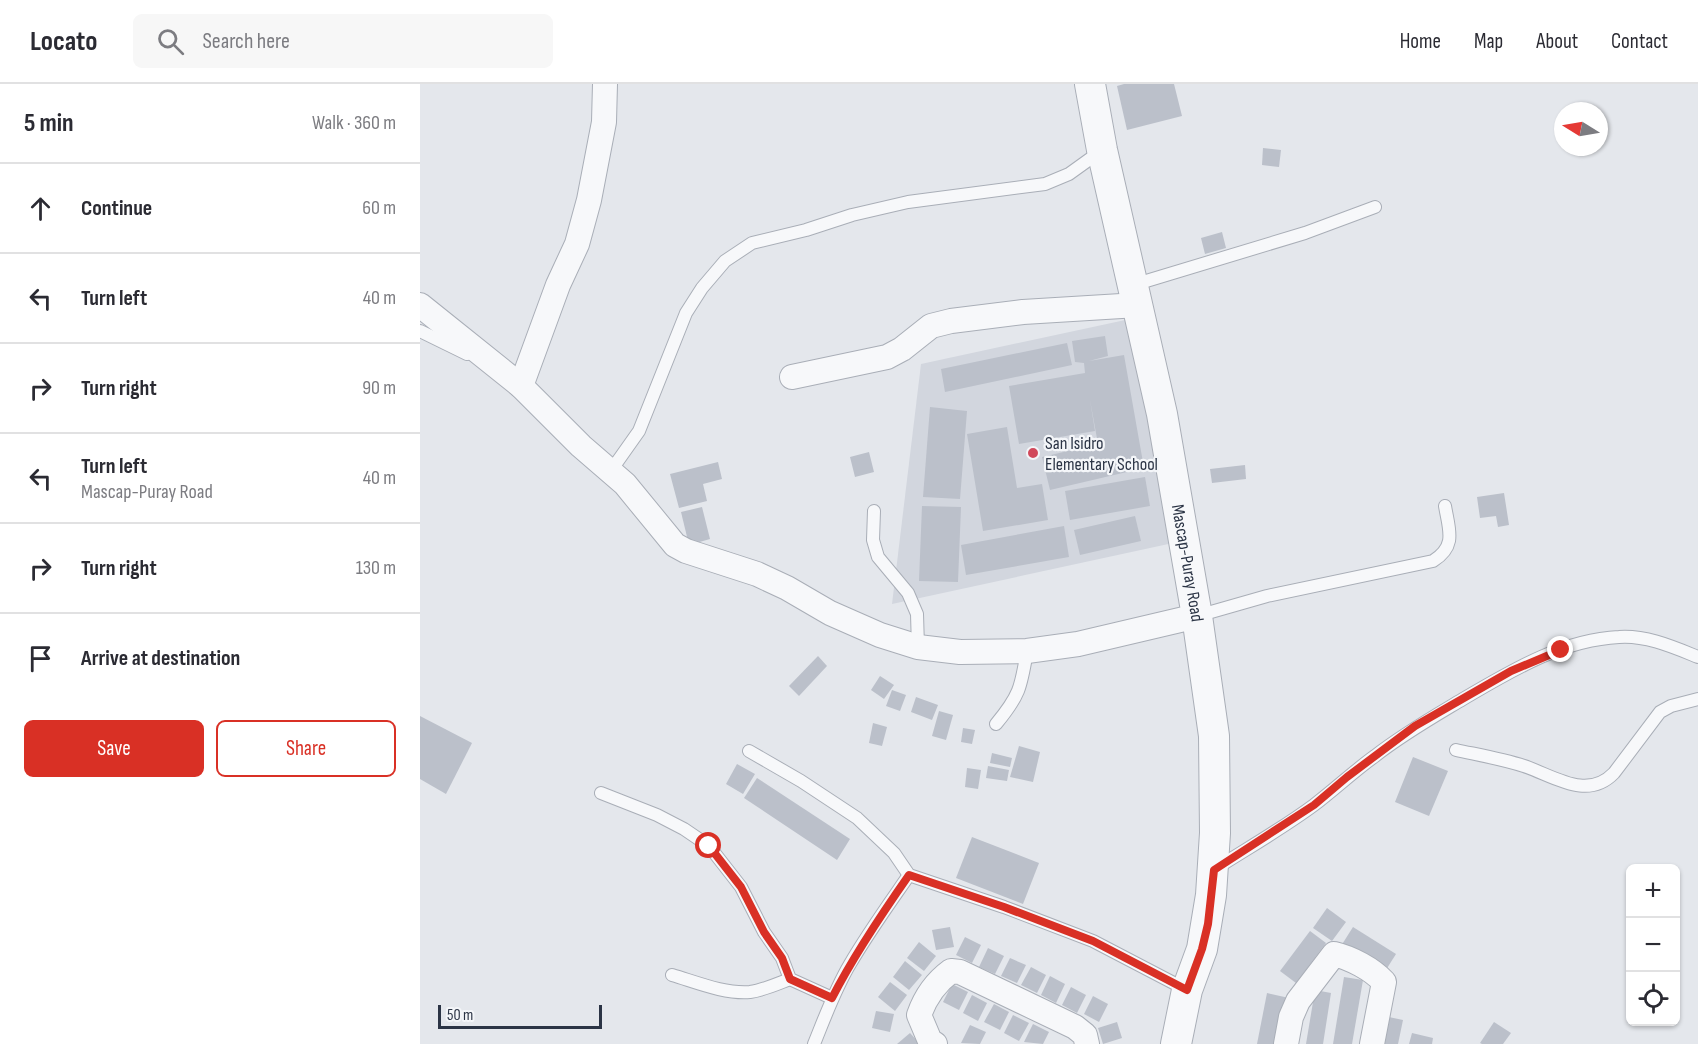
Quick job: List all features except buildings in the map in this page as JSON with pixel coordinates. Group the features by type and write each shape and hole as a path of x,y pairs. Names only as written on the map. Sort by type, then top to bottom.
{"street":[{"path":"521,386 558,285 580,233 589,200 604,122 606,84"},
{"name":"Mascap-Puray Road","path":"1090,84 1102,150 1162,414 1197,616 1214,736 1216,780 1214,870 1208,924 1202,949 1187,990 1176,1044"},
{"path":"792,377 887,357 902,349 931,326 951,321 1136,295"},
{"path":"420,305 521,386 581,446 625,484 675,545 686,551 757,574 830,613 880,635 918,647 960,652 1026,651 1078,644 1197,616"},
{"path":"1286,1044 1291,1017 1298,1001 1334,954 1373,972 1382,979 1384,985 1372,1044"},
{"path":"935,1044 930,1041 919,1015 929,995 941,979 951,971 960,972 1075,1027 1085,1035 1088,1044"},
{"path":"1359,1044 1373,972"}],"lane":[{"path":"610,472 639,431 686,314 702,288 725,261 752,243 908,202 1045,184 1069,174 1102,150"},
{"path":"1136,295 1375,207"},
{"path":"420,331 498,368"},
{"path":"1197,616 1267,596 1433,561 1449,547 1451,536 1445,506"},
{"path":"874,511 873,540 878,557 893,573 913,603 917,614 918,647"},
{"path":"1214,870 1314,805 1415,726 1511,671 1533,661 1561,650 1619,637 1641,638 1669,645 1698,657"},
{"path":"996,724 1013,703 1021,685 1026,651"},
{"path":"1456,750 1525,766 1568,783 1596,786 1606,782 1614,773 1660,712 1671,706 1698,699"},
{"path":"749,751 801,781 857,818 894,853 909,875 1004,907 1093,941 1187,990"},
{"path":"601,793 657,814 709,846 741,887 764,932 782,958 790,979 832,998"},
{"path":"814,1044 832,998 849,964 909,875"},
{"path":"672,975 718,989 748,992 790,979"}],"shaded area":[{"name":"San Isidro Elementary School","path":"1130,319 1173,543 892,604 921,364"}],"place":[{"name":"San Isidro Elementary School","path":"1033,453"}],"route":[{"path":"709,846 741,887 764,932 782,958 790,979 832,998 849,964 909,875 1004,907 1093,941 1187,990 1202,949 1208,924 1214,870 1314,805 1376,754 1415,726 1511,671 1561,650"}]}
